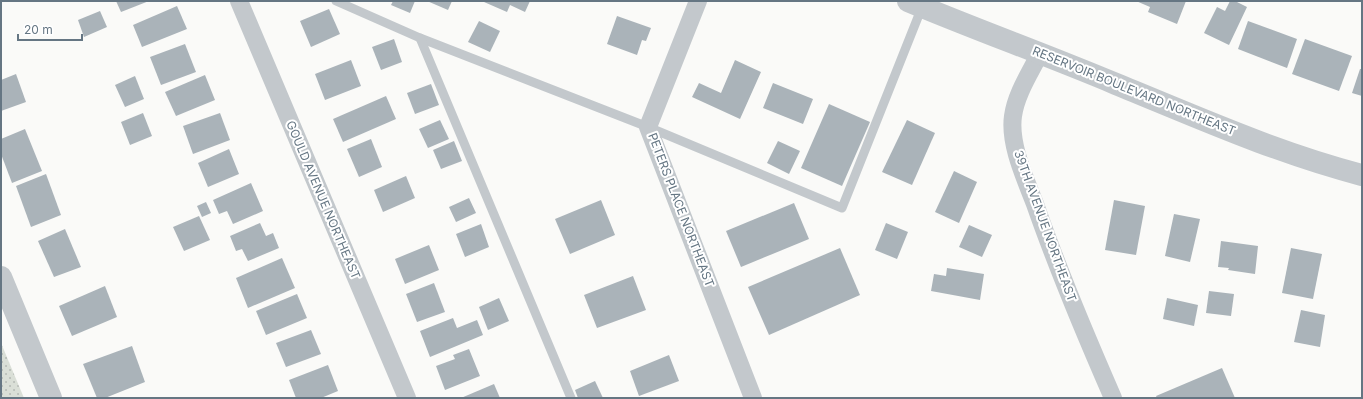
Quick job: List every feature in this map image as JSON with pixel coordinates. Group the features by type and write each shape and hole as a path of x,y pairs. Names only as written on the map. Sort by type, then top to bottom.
{"street":[{"name":"GOULD AVENUE NORTHEAST","path":"239,1 407,398"},
{"name":"PETERS PLACE NORTHEAST","path":"698,1 648,126 753,398"},
{"name":"RESERVOIR BOULEVARD NORTHEAST","path":"918,3 1245,137 1334,168 1362,175"},
{"name":"39TH AVENUE NORTHEAST","path":"1040,53 1017,99 1012,117 1013,137 1018,158 1058,267 1113,398"},
{"path":"1,277 51,398"}],"lane":[{"path":"336,1 420,38 648,126 842,208 918,3"},
{"path":"420,38 571,398"}],"shaded area":[{"path":"1,343 24,398 1,398"}],"building":[{"path":"116,1 149,1 121,12"},
{"path":"393,1 415,1 410,13 391,5"},
{"path":"427,1 452,1 448,10"},
{"path":"530,1 525,12 510,5 507,12 484,2"},
{"path":"1136,1 1186,1 1177,24 1148,12 1150,7"},
{"path":"1230,1 1235,1 1247,7 1229,45 1204,33 1217,7 1225,11"},
{"path":"177,6 187,29 142,47 133,25"},
{"path":"329,9 340,34 311,47 300,21"},
{"path":"100,11 107,27 84,37 78,20"},
{"path":"617,16 651,28 646,41 642,40 637,55 607,44"},
{"path":"479,21 500,31 490,52 468,42"},
{"path":"1248,21 1297,39 1287,68 1238,49"},
{"path":"394,39 402,62 381,70 372,47"},
{"path":"1305,39 1352,56 1339,91 1292,74"},
{"path":"185,44 196,72 161,85 150,57"},
{"path":"351,60 361,86 325,100 315,74"},
{"path":"735,60 761,72 740,119 692,97 699,83 721,93"},
{"path":"1360,69 1362,69 1362,96 1352,93"},
{"path":"16,74 26,102 1,111 1,80"},
{"path":"205,75 215,100 176,116 165,92"},
{"path":"135,76 144,99 125,107 115,85"},
{"path":"773,83 813,99 803,124 763,108"},
{"path":"431,84 439,105 415,114 407,93"},
{"path":"386,96 396,119 343,142 333,119"},
{"path":"829,104 870,122 842,186 801,168"},
{"path":"143,113 152,136 130,145 121,122"},
{"path":"220,113 230,140 193,154 183,126"},
{"path":"440,120 449,139 428,148 419,129"},
{"path":"907,120 935,133 912,185 882,172"},
{"path":"25,129 42,171 12,183 1,154 1,139"},
{"path":"371,139 382,167 359,177 347,149"},
{"path":"454,141 462,161 441,169 433,150"},
{"path":"778,141 800,151 789,174 767,163"},
{"path":"229,149 239,174 208,187 198,163"},
{"path":"954,171 977,182 959,223 935,212"},
{"path":"46,174 61,215 31,227 16,186"},
{"path":"406,176 415,198 383,212 374,190"},
{"path":"251,183 263,211 233,224 227,211 219,214 213,200"},
{"path":"469,198 476,213 456,222 449,207"},
{"path":"601,200 615,235 570,254 555,219"},
{"path":"1114,200 1145,206 1136,255 1105,250"},
{"path":"206,202 211,213 202,217 197,206"},
{"path":"794,203 809,239 741,267 726,231"},
{"path":"1174,214 1200,219 1190,262 1165,256"},
{"path":"199,216 210,240 184,251 173,227"},
{"path":"260,223 266,236 273,233 279,248 248,261 242,249 236,251 230,236"},
{"path":"886,223 908,232 897,259 875,250"},
{"path":"481,224 489,247 465,257 456,234"},
{"path":"969,225 992,235 982,257 959,247"},
{"path":"65,229 81,267 54,277 38,241"},
{"path":"1221,241 1258,246 1255,274 1218,267"},
{"path":"429,245 439,270 405,284 395,259"},
{"path":"840,248 860,295 769,335 748,287"},
{"path":"1291,248 1322,254 1313,299 1282,293"},
{"path":"282,258 295,288 248,308 236,278"},
{"path":"947,268 984,274 980,300 931,291 934,274 946,276"},
{"path":"633,276 646,310 597,328 584,295"},
{"path":"434,283 445,312 417,322 406,294"},
{"path":"105,286 117,317 72,336 59,306"},
{"path":"1209,291 1234,294 1231,316 1206,313"},
{"path":"297,294 307,318 266,335 256,311"},
{"path":"499,298 509,321 488,330 479,307"},
{"path":"1167,298 1198,305 1194,326 1163,319"},
{"path":"1301,310 1325,315 1320,347 1294,342"},
{"path":"453,318 457,328 477,320 483,335 430,357 420,331"},
{"path":"311,330 321,354 286,367 276,343"},
{"path":"132,346 145,382 105,398 97,398 83,364"},
{"path":"469,349 480,376 445,390 436,366 455,359 453,355"},
{"path":"669,355 679,381 639,396 630,371"},
{"path":"328,365 338,391 321,398 296,398 289,380"},
{"path":"1222,368 1235,398 1157,398 1156,396"},
{"path":"595,381 603,398 578,398 575,390"},
{"path":"494,384 500,398 461,398"}]}
